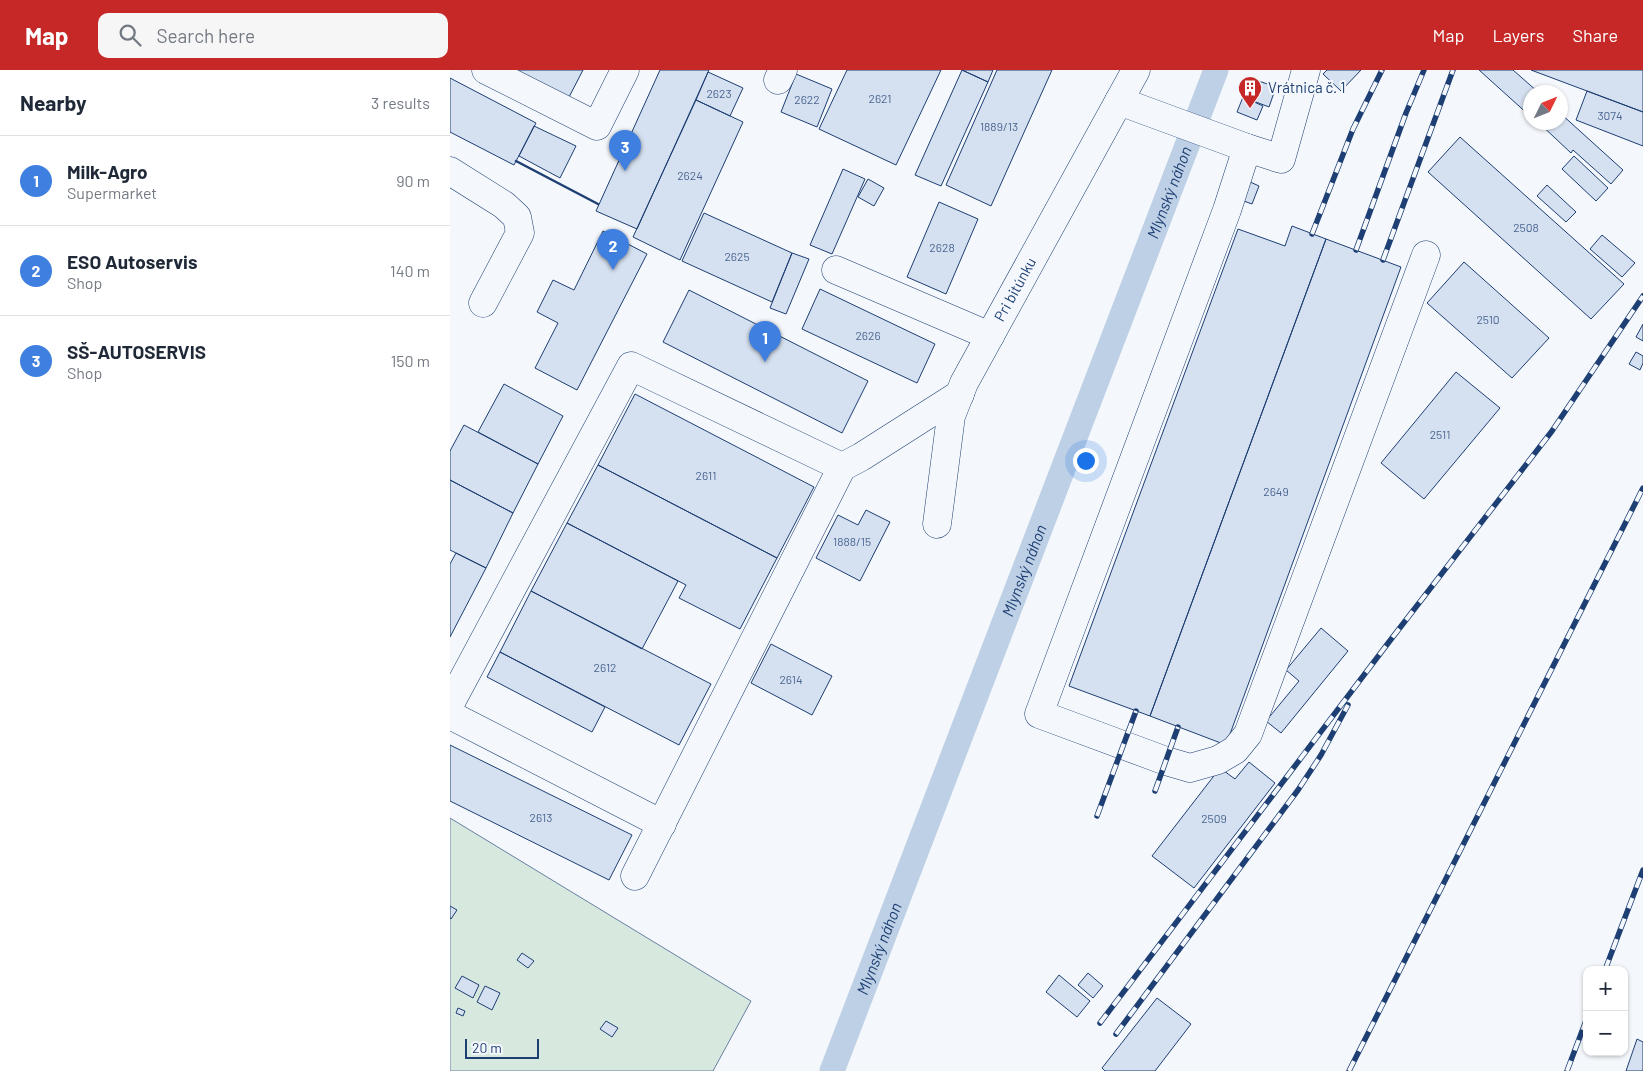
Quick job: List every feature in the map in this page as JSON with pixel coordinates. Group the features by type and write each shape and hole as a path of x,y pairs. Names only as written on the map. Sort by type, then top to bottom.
{"lane":[{"path":"486,70 597,126 625,70"},
{"name":"Pri bitúnku","path":"937,524 952,416 964,383 1136,70"},
{"path":"1119,101 1281,159 1306,70"},
{"path":"1247,148 1227,210 1039,714 1190,768 1218,760 1236,750 1248,734 1426,255"},
{"path":"450,171 504,205 517,217 520,233 482,302"},
{"path":"836,270 990,336"},
{"path":"450,704 632,366 842,467"},
{"path":"635,876 842,467 960,394"},
{"path":"450,715 662,824"}],"shaded area":[{"path":"450,818 751,1001 713,1071 450,1071"}],"building":[{"path":"512,70 583,70 568,99"},
{"path":"660,70 709,70 637,229 596,211"},
{"path":"847,70 941,70 896,165 819,129"},
{"path":"962,70 988,82 941,186 915,175"},
{"path":"962,70 993,70 988,82"},
{"path":"997,70 1052,70 991,206 946,185"},
{"path":"1327,70 1361,70 1341,91 1323,74"},
{"path":"1479,70 1513,70 1530,85 1523,85 1523,110"},
{"path":"1531,70 1643,70 1643,112"},
{"path":"708,72 743,88 730,116 696,100"},
{"path":"796,74 832,89 817,127 781,112"},
{"path":"450,78 536,123 514,165 450,132"},
{"path":"1250,78 1276,87 1269,107 1243,97"},
{"path":"1587,91 1643,112 1643,146 1576,120"},
{"name":"Vrátnica č. 1","path":"1243,97 1263,106 1257,120 1237,112"},
{"path":"696,100 743,122 680,260 633,237"},
{"path":"1568,120 1623,170 1611,184 1573,150 1571,153 1547,130 1568,130"},
{"path":"534,126 576,146 560,178 519,156"},
{"path":"1460,137 1624,284 1591,319 1428,172"},
{"path":"1574,156 1608,188 1596,201 1562,169"},
{"path":"843,169 865,179 832,254 810,245"},
{"path":"868,179 884,188 874,206 858,197"},
{"path":"1248,181 1259,186 1252,204 1241,200"},
{"path":"1547,185 1576,212 1566,222 1537,196"},
{"path":"939,202 978,219 946,294 907,277"},
{"path":"704,213 792,253 772,302 682,261"},
{"path":"1292,226 1326,239 1150,716 1069,686 1238,229 1285,246"},
{"path":"603,231 647,254 577,390 535,368 558,323 537,312 553,280 574,290"},
{"path":"1602,235 1635,263 1622,277 1590,249"},
{"path":"1326,239 1401,267 1226,745 1150,716"},
{"path":"792,253 809,259 786,314 770,308"},
{"path":"1464,262 1549,338 1512,378 1427,303"},
{"path":"820,289 935,344 917,383 802,329"},
{"path":"689,290 868,381 842,433 663,342"},
{"path":"1643,324 1643,341 1636,337"},
{"path":"1636,352 1643,356 1640,370 1629,364"},
{"path":"1456,372 1500,408 1424,499 1381,463"},
{"path":"504,384 563,416 538,464 478,432"},
{"path":"635,394 814,487 777,558 598,465"},
{"path":"464,425 538,464 513,513 450,480 450,451"},
{"path":"598,465 777,558 740,629 679,598 686,585 567,523"},
{"path":"450,480 513,513 486,568 450,550"},
{"path":"866,510 890,522 860,581 816,558 838,515 858,525"},
{"path":"567,523 678,581 642,649 531,591"},
{"path":"456,553 486,568 450,637 450,564"},
{"path":"531,591 711,684 679,745 500,652"},
{"path":"1321,628 1348,651 1281,733 1266,721 1299,681 1286,670"},
{"path":"771,644 832,676 812,715 751,683"},
{"path":"500,652 605,707 592,732 487,677"},
{"path":"450,745 632,835 609,880 450,801"},
{"path":"1249,762 1275,783 1194,888 1152,856 1220,768 1235,779"},
{"path":"450,906 457,910 451,919 450,918"},
{"path":"522,953 534,961 528,968 517,960"},
{"path":"1088,973 1103,986 1093,998 1078,985"},
{"path":"1059,975 1090,1001 1077,1017 1046,992"},
{"path":"462,976 479,985 473,998 455,988"},
{"path":"485,986 500,993 492,1010 477,1002"},
{"path":"1157,998 1191,1024 1155,1071 1105,1071 1102,1068"},
{"path":"458,1008 465,1011 463,1016 456,1013"},
{"path":"606,1021 618,1028 612,1037 600,1029"},
{"path":"1637,1039 1643,1042 1643,1071 1626,1071"}],"waterway":[{"name":"Mlynský náhon","path":"832,1071 1216,70"}],"railway":[{"path":"1312,234 1353,129 1382,70"},
{"path":"1356,250 1406,113 1424,70"},
{"path":"1383,260 1453,70"},
{"path":"1100,1023 1392,638 1552,431 1643,296"},
{"path":"1349,1071 1643,488"},
{"path":"1116,1034 1298,790 1321,755 1348,705"},
{"path":"1097,816 1136,711"},
{"path":"1155,791 1178,727"},
{"path":"1607,966 1643,870"},
{"path":"1567,1071 1583,1029"}],"wall":[{"path":"516,161 598,204"}],"place":[{"name":"Vrátnica č. 1","path":"1250,109"},
{"name":"SŠ-AUTOSERVIS","path":"625,171"},
{"name":"ESO Autoservis","path":"613,270"},
{"name":"Milk-Agro","path":"765,362"}]}
